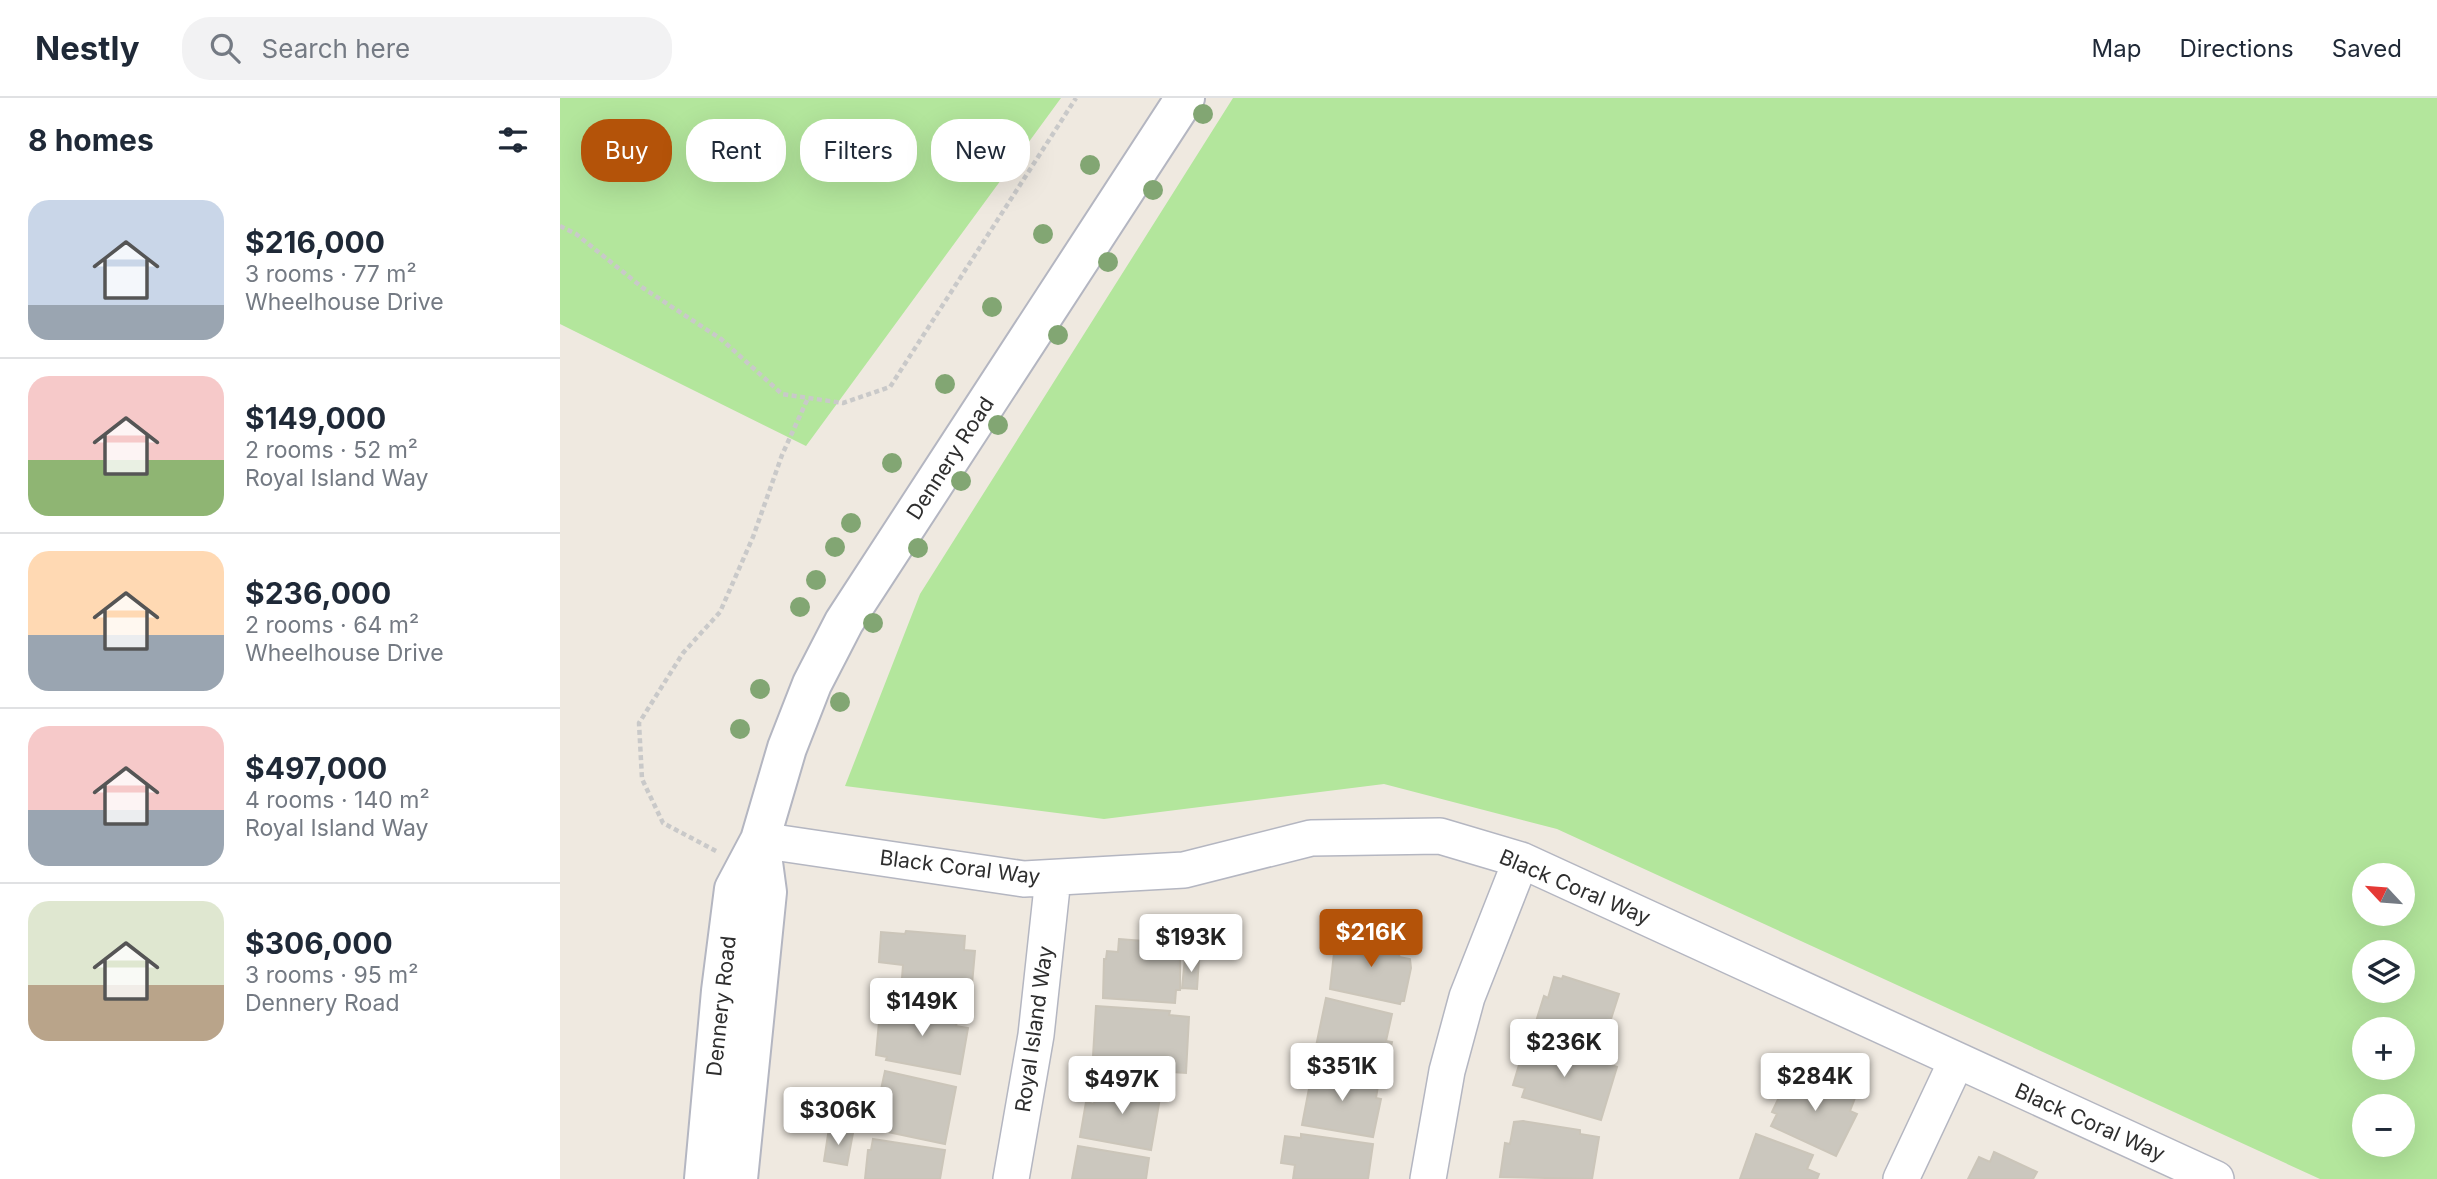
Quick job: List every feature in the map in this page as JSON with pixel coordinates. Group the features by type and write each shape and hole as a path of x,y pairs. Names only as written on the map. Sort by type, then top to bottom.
{"street":[{"name":"Dennery Road","path":"704,1179 721,991 734,889 761,840 787,748 812,684 844,622 1185,98"},
{"name":"Black Coral Way","path":"761,840 1024,879 1184,870 1311,838 1440,836 1521,860 1956,1062 2216,1179"},
{"name":"Dennery Road","path":"738,1179 767,892 761,840"},
{"path":"1428,1179 1447,1071 1467,997 1521,860"},
{"name":"Royal Island Way","path":"1011,1179 1036,1035 1053,877"},
{"path":"1901,1179 1956,1062"}],"path":[{"path":"560,226 576,234 643,288 721,339 782,394 843,403 890,387 1076,98"},
{"path":"761,840 715,851 663,823 642,779 639,723 683,653 720,612 753,537 782,455 808,398"}],"green space":[{"path":"560,98 1061,98 1030,140 1030,119 931,119 931,182 999,182 806,446 560,324"},
{"path":"1233,98 2437,98 2437,1179 2320,1179 1557,829 1384,784 1104,819 845,786 920,594"}],"building":[{"path":"906,931 965,936 964,950 975,951 971,996 901,991 903,965 879,962 881,932 905,934"},
{"path":"1346,933 1401,944 1399,957 1410,959 1411,968 1404,1001 1400,1004 1330,989 1334,953 1337,954 1341,936 1345,937"},
{"path":"1119,939 1180,944 1180,990 1176,990 1175,1003 1103,998 1104,959 1107,951 1118,952"},
{"path":"1185,958 1199,959 1197,989 1182,988"},
{"path":"1563,976 1619,994 1601,1050 1533,1031 1544,996 1548,998 1554,977 1562,979"},
{"path":"1326,998 1392,1014 1386,1041 1392,1042 1385,1071 1314,1056"},
{"path":"897,1003 959,1014 956,1026 968,1028 960,1074 886,1060 887,1057 876,1055 879,1022 883,1023 886,1010 896,1012"},
{"path":"1096,1006 1170,1011 1169,1015 1189,1017 1186,1073 1105,1068 1105,1057 1093,1056"},
{"path":"1527,1038 1617,1067 1601,1120 1522,1097 1525,1088 1513,1085"},
{"path":"1313,1068 1379,1080 1376,1098 1381,1099 1373,1137 1302,1125"},
{"path":"885,1071 956,1087 945,1144 859,1126 865,1096 879,1099"},
{"path":"1796,1071 1855,1098 1850,1111 1857,1114 1836,1156 1771,1126 1777,1114 1772,1112 1782,1091 1786,1093"},
{"path":"1103,1081 1161,1092 1151,1150 1080,1137 1086,1102 1094,1104 1096,1095 1101,1096"},
{"path":"1514,1122 1580,1130 1580,1134 1599,1137 1592,1179 1500,1177 1505,1143 1510,1144"},
{"path":"829,1128 853,1133 847,1165 824,1161"},
{"path":"1301,1134 1373,1144 1368,1179 1293,1179 1295,1165 1281,1163 1285,1136 1301,1138"},
{"path":"1756,1134 1813,1155 1807,1169 1819,1174 1817,1179 1740,1179"},
{"path":"873,1139 945,1150 940,1179 865,1179 868,1150 871,1150"},
{"path":"1078,1146 1149,1158 1146,1179 1072,1179"},
{"path":"1994,1152 2037,1172 2033,1179 1968,1179 1979,1157 1990,1162"}]}
